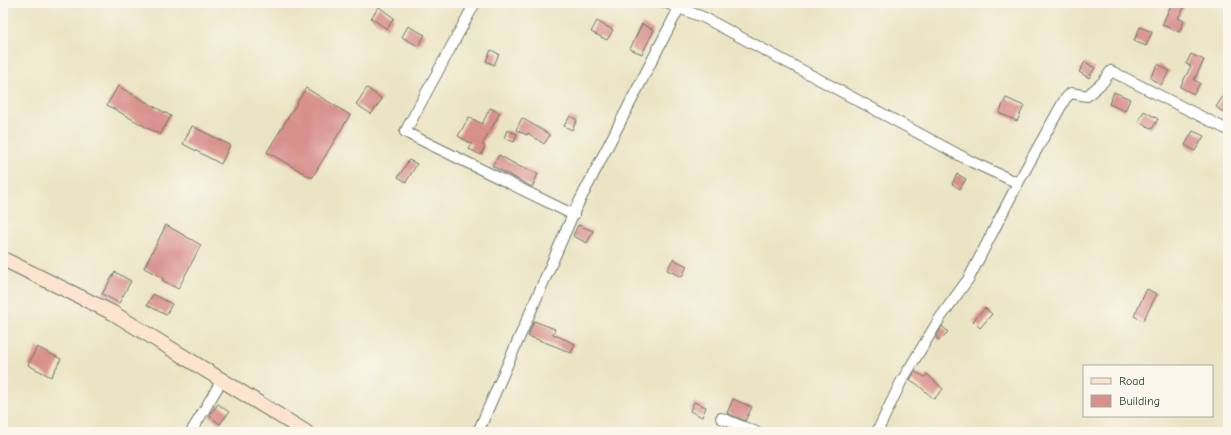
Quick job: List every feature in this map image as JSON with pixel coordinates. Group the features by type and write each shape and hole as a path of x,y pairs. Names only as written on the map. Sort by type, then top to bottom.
{"street":[{"path":"475,3 406,132 574,214"},
{"path":"666,3 705,18 972,162 1018,183"},
{"path":"478,432 574,214 679,8"},
{"path":"877,432 901,382 940,318 968,278 1018,183 1065,99 1071,93 1087,96 1103,82 1111,71 1228,130"},
{"path":"3,259 113,313 306,432"},
{"path":"191,432 222,380"},
{"path":"721,418 756,432"}],"building":[{"path":"1172,3 1187,3 1178,18 1184,21 1179,32 1162,25"},
{"path":"379,7 394,18 387,29 371,18"},
{"path":"597,21 613,30 607,40 591,32"},
{"path":"642,24 654,30 642,54 630,49"},
{"path":"408,26 425,35 418,46 402,37"},
{"path":"1140,27 1152,32 1146,46 1134,41"},
{"path":"491,50 499,54 494,65 486,61"},
{"path":"1191,54 1204,60 1194,80 1200,83 1194,94 1180,87 1191,66 1186,64"},
{"path":"1085,62 1095,68 1089,78 1079,72"},
{"path":"1158,64 1170,71 1161,85 1150,78"},
{"path":"118,86 171,116 160,135 107,105"},
{"path":"306,88 350,115 312,178 267,152"},
{"path":"367,88 382,99 371,114 356,104"},
{"path":"1228,89 1228,116 1216,107"},
{"path":"1114,92 1130,99 1125,111 1109,104"},
{"path":"1006,98 1024,106 1017,121 999,113"},
{"path":"490,108 500,113 482,145 485,146 481,155 469,149 472,144 458,136 469,117 482,124"},
{"path":"1144,111 1158,119 1152,129 1138,121"},
{"path":"570,116 577,120 572,130 564,126"},
{"path":"522,118 550,135 544,144 528,133 527,135 516,130"},
{"path":"192,126 230,145 221,164 183,144"},
{"path":"507,130 517,134 514,142 504,138"},
{"path":"1193,131 1204,136 1195,151 1185,145"},
{"path":"499,155 522,168 538,174 532,187 492,166"},
{"path":"409,160 417,164 406,182 398,177"},
{"path":"957,174 966,179 960,189 952,184"},
{"path":"166,225 201,245 178,289 162,280 163,278 144,268"},
{"path":"578,225 593,231 587,243 573,236"},
{"path":"673,259 687,266 682,277 667,270"},
{"path":"115,272 131,281 119,303 102,294"},
{"path":"1147,289 1157,294 1143,321 1134,316"},
{"path":"153,294 172,304 166,315 147,305"},
{"path":"985,308 992,314 980,328 973,321"},
{"path":"534,321 555,329 553,334 575,344 571,353 528,336"},
{"path":"942,326 948,332 939,341 936,337"},
{"path":"37,347 61,359 51,377 28,365"},
{"path":"915,372 925,377 927,374 943,389 934,399 917,384 910,380"},
{"path":"733,399 752,407 745,421 727,413"},
{"path":"694,402 706,407 702,417 690,411"},
{"path":"218,404 229,412 220,424 209,416"}]}
